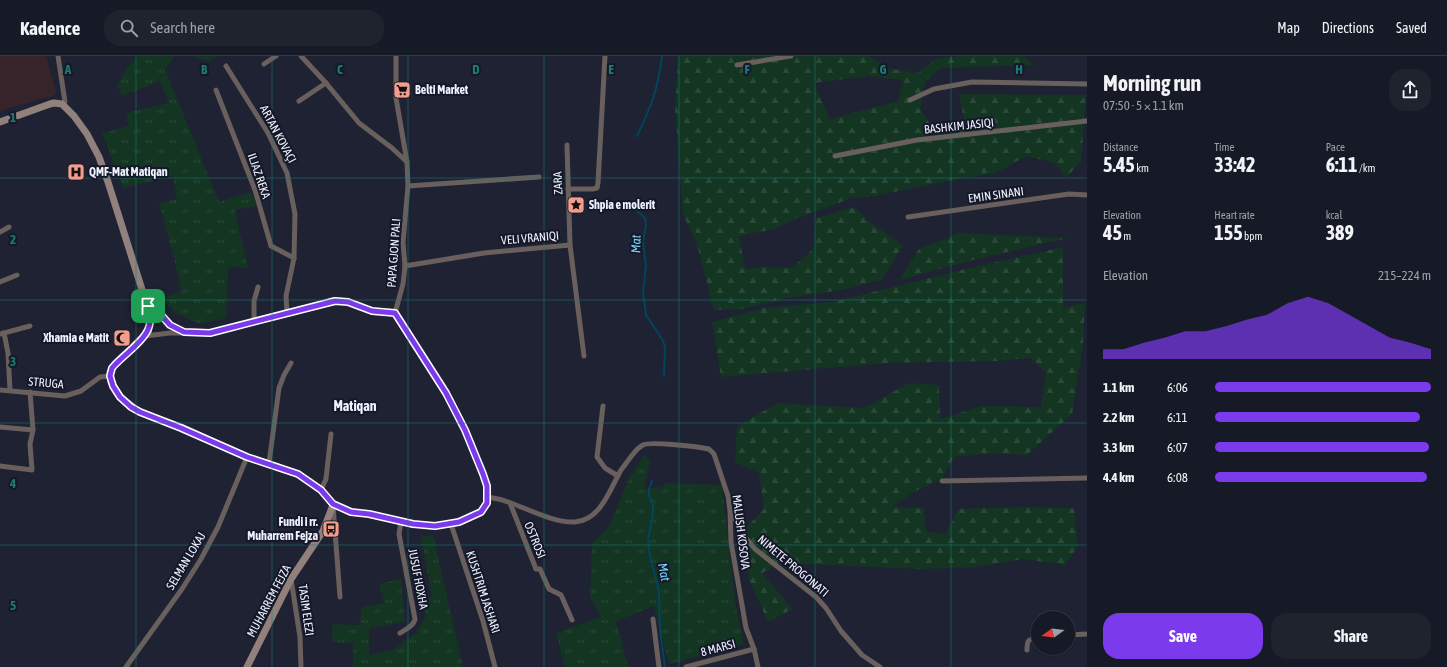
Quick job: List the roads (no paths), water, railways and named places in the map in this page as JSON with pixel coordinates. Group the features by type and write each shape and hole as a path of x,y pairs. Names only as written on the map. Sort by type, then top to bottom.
{"street":[{"path":"58,56 65,102 62,104"},
{"path":"264,64 276,56"},
{"path":"301,56 326,83 359,123 392,148 407,162"},
{"name":"PAPA GJON PALI","path":"395,313 403,284 405,266 403,242 408,186 407,162 396,98 396,56"},
{"path":"568,189 597,188 605,56"},
{"path":"737,64 791,56"},
{"name":"ARTAN KOVAÇI","path":"226,66 268,133 287,173 295,214 294,258 286,296 286,312"},
{"path":"910,100 934,88 972,82 1087,84"},
{"path":"299,101 326,83"},
{"name":"ILJAZ REKA","path":"216,90 255,190 271,246 294,258"},
{"path":"0,122 50,104 62,104 78,120 99,157 151,318 148,332 115,364 112,368 110,376 113,386 120,397 136,410 247,457 298,474 321,490 333,504 351,512 369,514 401,522 435,526 465,520 481,512 487,503 487,486 465,430 446,393 395,313 372,311 348,302 335,301 286,312 210,333 160,333 144,336"},
{"name":"BASHKIM JASIQI","path":"835,156 917,140 1087,122"},
{"name":"ZARA","path":"567,145 570,244"},
{"path":"408,186 539,177"},
{"name":"EMIN SINANI","path":"908,217 1069,194 1087,195"},
{"path":"0,232 9,227"},
{"name":"VELI VRANIQI","path":"405,266 484,253 570,244 584,356"},
{"path":"0,282 18,275"},
{"path":"254,321 254,302 258,287"},
{"path":"148,306 162,316 170,325 184,332"},
{"path":"10,390 8,353 2,334 30,326"},
{"path":"270,464 279,388 291,363"},
{"name":"STRUGA","path":"0,390 61,396 71,395 81,391 100,377 110,376"},
{"path":"0,466 32,470 30,444 33,430 30,392"},
{"path":"603,406 597,457 605,468 618,476"},
{"path":"0,427 33,430"},
{"path":"321,490 326,479 331,434"},
{"name":"MALUSH KOSOVA","path":"488,496 554,519 573,522 582,521 594,514 602,505 622,469 637,449 645,444 709,449 714,454 728,496 730,511 730,542 746,628 754,649 758,667"},
{"name":"SELMAN LOKAJ","path":"126,667 182,589 201,559 218,527 247,457"},
{"path":"942,481 1087,478"},
{"name":"OSTROSI","path":"510,503 536,569 540,570 549,589 561,595 572,620"},
{"path":"333,504 340,597"},
{"name":"MUHARREM FEJZA","path":"247,667 292,579 323,531 333,504"},
{"name":"NIMETE PROGONATI","path":"730,511 745,537 755,549 816,597 826,608 841,631 862,654 880,667"},
{"name":"JUSUF HOXHA","path":"400,633 415,622 399,534 401,522"},
{"name":"KUSHTRIM JASHARI","path":"451,524 483,621 495,667"},
{"name":"TASIM ELEZI","path":"292,579 300,631 301,667"},
{"path":"653,619 659,667"},
{"path":"1075,635 1087,634"},
{"path":"1027,650 1027,642 1031,639"},
{"name":"8 MARSI","path":"686,667 754,649"}],"waterway":[{"name":"Mat","path":"637,136 653,98 662,56"},
{"name":"Mat","path":"634,208 645,218 646,225 643,242 646,266 643,291 646,315 663,341 665,347 664,376"},
{"name":"Mat","path":"652,481 649,489 649,496 653,504 653,512 648,541 650,556 659,591 660,630 665,667"}],"place":[{"name":"Belti Market","path":"402,90"},
{"name":"QMF-Mat Matiqan","path":"76,172"},
{"name":"Shpia e molerit","path":"576,205"},
{"name":"Xhamia e Matit","path":"122,338"},
{"name":"Fundi i rr. Muharrem Fejza","path":"331,529"}],"district":[{"name":"Matiqan","path":"355,406"}]}
